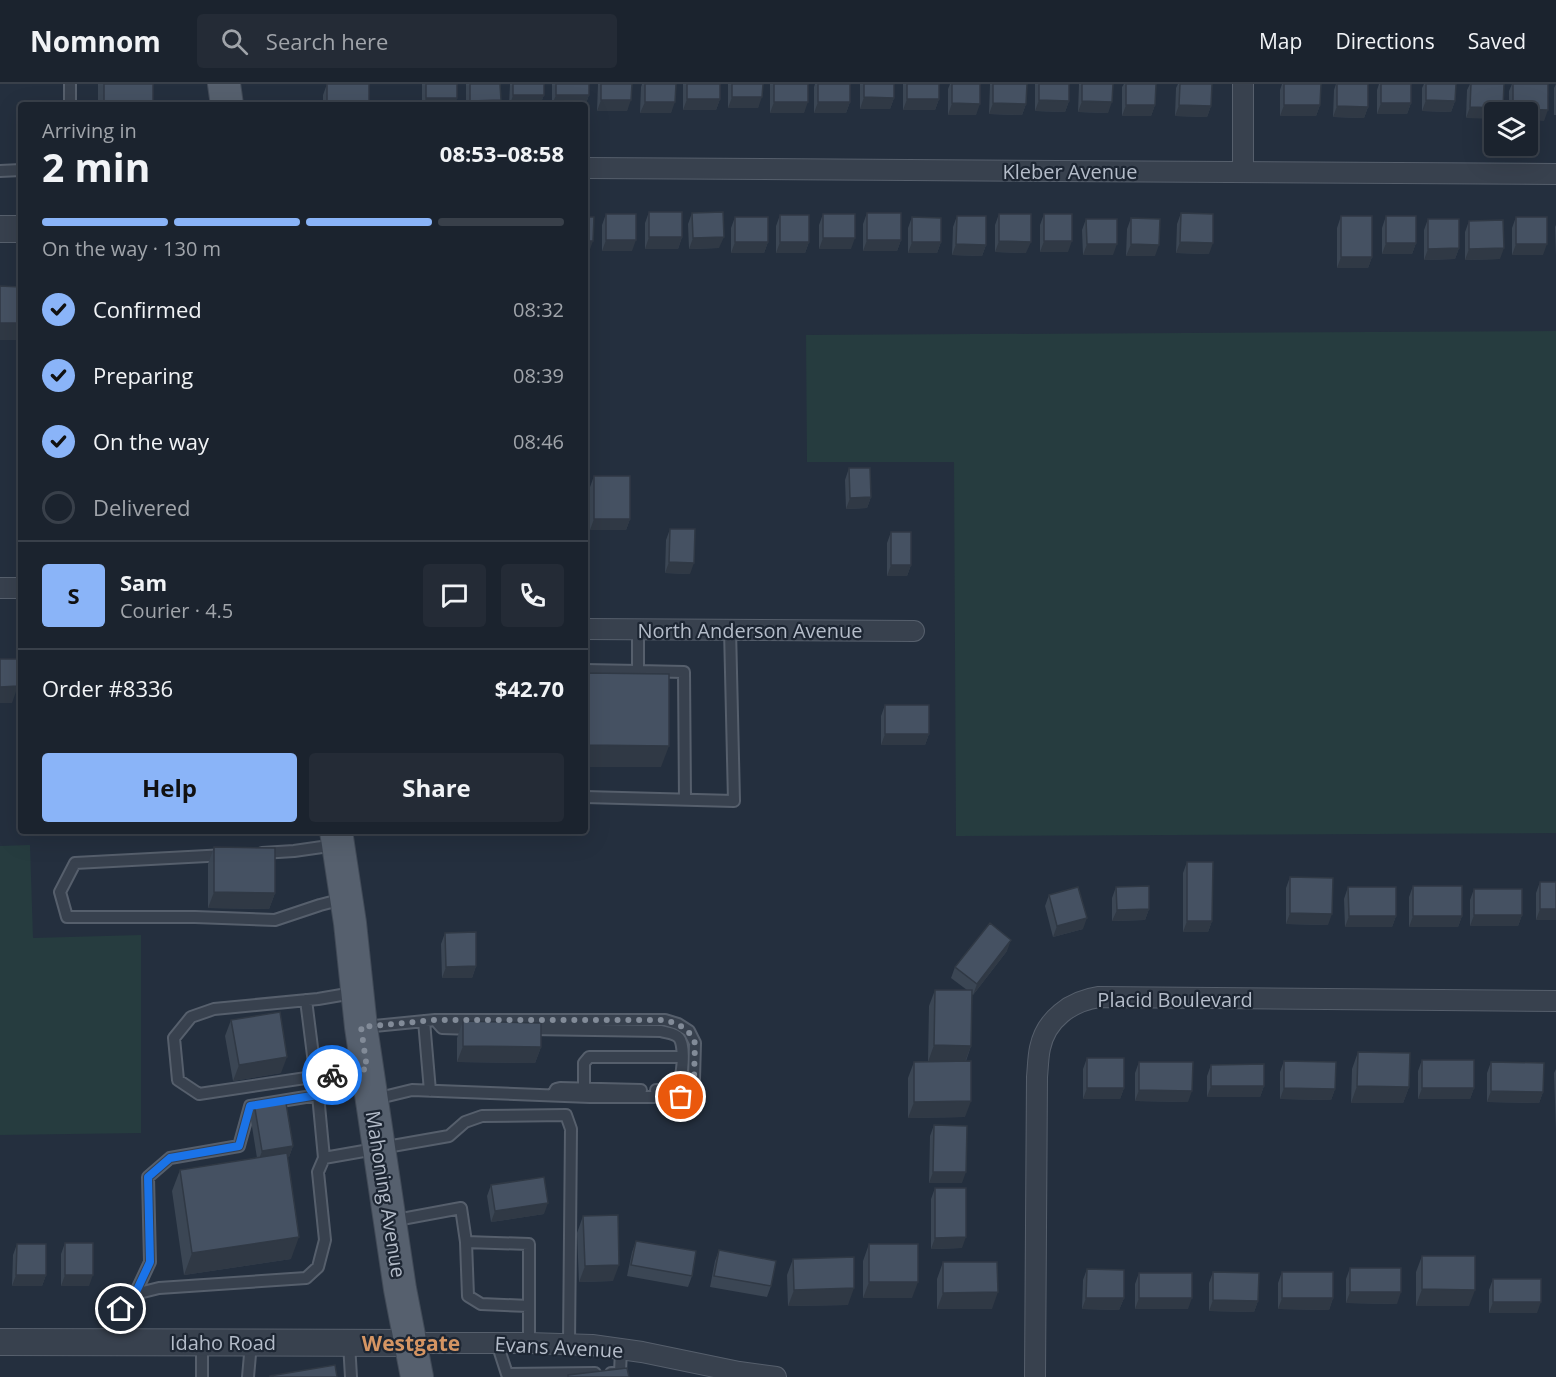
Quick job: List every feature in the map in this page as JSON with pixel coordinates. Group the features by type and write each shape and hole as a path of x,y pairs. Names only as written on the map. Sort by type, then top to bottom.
{"main road":[{"path":"224,84 227,102"},
{"name":"Mahoning Avenue","path":"338,838 367,1069 400,1288 417,1377"}],"street":[{"path":"1243,84 1243,172"},
{"name":"Kleber Avenue","path":"588,168 1556,174"},
{"path":"0,229 18,229"},
{"path":"0,588 18,588"},
{"name":"North Anderson Avenue","path":"588,629 914,631"},
{"name":"Placid Boulevard","path":"1035,1377 1037,1077 1040,1048 1046,1030 1055,1018 1071,1005 1100,997 1556,1001"},
{"name":"Idaho Road","path":"0,1342 411,1343"},
{"name":"Evans Avenue","path":"411,1343 569,1344 642,1352 739,1372 776,1377"}],"lane":[{"path":"70,84 70,102"},
{"path":"0,171 18,170"},
{"path":"638,629 638,671"},
{"path":"588,796 734,801 730,629"},
{"path":"588,670 684,672 685,799"},
{"path":"338,838 294,851 75,863 60,892 67,917 195,917 275,920 320,904 346,899"},
{"path":"357,992 306,1000 214,1009 191,1017 174,1038 178,1080 199,1094 367,1069"},
{"path":"135,1294 159,1288 306,1278 318,1267 325,1240 318,1172 324,1158 306,1000"},
{"path":"361,1027 435,1020 665,1020 678,1024 688,1031 695,1043 694,1079 690,1091 681,1097 412,1090 372,1100"},
{"path":"435,1020 442,1028 661,1031 676,1035 681,1040 682,1070 679,1082 674,1088 665,1090 560,1088 556,1089 553,1095"},
{"path":"424,1021 430,1091"},
{"path":"584,1088 584,1063 589,1057 682,1057"},
{"path":"123,1342 121,1309 135,1294 150,1262 148,1177 170,1158 239,1146 250,1106 318,1095"},
{"path":"324,1158 449,1136 465,1122 482,1116 566,1115 571,1129 569,1344"},
{"path":"390,1222 461,1208 466,1242 468,1296 481,1304 529,1306"},
{"path":"466,1242 529,1244 529,1343"},
{"path":"202,1342 202,1377"},
{"path":"248,1377 251,1342"},
{"path":"349,1343 351,1377"},
{"path":"497,1343 507,1374 620,1373 621,1349"}],"green space":[{"path":"1556,331 1556,833 956,836 954,462 807,462 806,335"},
{"path":"30,845 33,938 141,935 141,1133 0,1135 0,846"}],"building":[{"path":"104,84 153,84 153,102 104,102"},
{"path":"327,84 369,84 369,102 327,102"},
{"path":"426,84 457,84 457,98 426,98"},
{"path":"470,84 500,84 501,100 470,101"},
{"path":"513,84 544,84 544,95 513,95"},
{"path":"556,84 589,84 589,95 556,95"},
{"path":"601,84 632,84 631,100 601,100"},
{"path":"645,84 676,84 675,102 645,102"},
{"path":"687,84 720,84 720,99 687,99"},
{"path":"732,84 763,84 762,97 732,97"},
{"path":"774,84 808,84 808,102 774,102"},
{"path":"818,84 850,84 850,102 818,102"},
{"path":"864,84 894,84 894,98 864,97"},
{"path":"907,84 939,84 939,99 907,99"},
{"path":"952,84 980,84 980,104 952,103"},
{"path":"993,84 1027,84 1026,104 993,103"},
{"path":"1039,84 1069,84 1069,101 1039,100"},
{"path":"1082,84 1113,84 1112,102 1082,101"},
{"path":"1126,84 1156,84 1155,105 1126,105"},
{"path":"1180,84 1212,84 1211,106 1179,105"},
{"path":"1284,84 1321,84 1320,105 1284,105"},
{"path":"1337,84 1368,84 1368,107 1337,106"},
{"path":"1381,84 1411,84 1411,103 1381,103"},
{"path":"1426,84 1456,84 1455,101 1426,100"},
{"path":"1471,84 1504,84 1503,102 1484,102 1484,107 1470,107"},
{"path":"1513,84 1548,84 1548,110 1538,110 1538,102 1513,102"},
{"path":"649,212 682,212 682,237 649,237"},
{"path":"723,212 724,237 693,238 692,213"},
{"path":"867,213 901,213 901,240 867,240"},
{"path":"1181,213 1213,214 1213,243 1180,242"},
{"path":"606,214 636,214 636,240 606,240"},
{"path":"823,214 855,214 855,238 823,238"},
{"path":"999,214 1031,214 1031,242 999,241"},
{"path":"1044,214 1072,214 1072,241 1044,241"},
{"path":"780,215 809,215 809,242 780,242"},
{"path":"957,216 986,216 986,245 956,244"},
{"path":"1341,216 1372,216 1372,257 1341,257"},
{"path":"1386,216 1416,216 1416,243 1386,243"},
{"path":"588,217 594,217 593,241 588,241"},
{"path":"735,217 768,217 768,242 735,242"},
{"path":"912,217 941,218 941,242 912,242"},
{"path":"1516,217 1547,217 1547,244 1516,244"},
{"path":"1131,218 1160,219 1159,245 1131,244"},
{"path":"1086,219 1117,219 1117,244 1087,244"},
{"path":"1428,219 1459,219 1459,248 1428,249"},
{"path":"1503,220 1504,248 1469,249 1469,221"},
{"path":"0,286 18,287 18,323 0,323"},
{"path":"849,468 870,468 871,497 850,498"},
{"path":"594,476 630,476 630,519 594,519"},
{"path":"670,529 695,529 694,563 669,562"},
{"path":"891,532 911,532 911,565 891,565"},
{"path":"0,659 18,659 18,686 0,687"},
{"path":"588,673 669,674 669,746 588,745"},
{"path":"885,705 929,705 929,734 885,734"},
{"path":"214,847 275,848 275,893 214,892"},
{"path":"1187,862 1213,862 1212,921 1187,921"},
{"path":"1290,877 1333,878 1332,914 1290,913"},
{"path":"1540,882 1556,882 1556,909 1540,909"},
{"path":"1149,886 1149,909 1117,910 1116,887"},
{"path":"1413,886 1462,886 1462,916 1413,916"},
{"path":"1078,887 1087,918 1057,926 1049,895"},
{"path":"1348,887 1396,887 1396,916 1349,916"},
{"path":"1474,889 1522,889 1522,915 1474,915"},
{"path":"990,923 1011,940 977,984 955,967"},
{"path":"476,932 476,966 446,967 445,933"},
{"path":"935,990 972,990 971,1046 934,1045"},
{"path":"280,1012 287,1057 239,1065 231,1020"},
{"path":"463,1021 541,1023 541,1047 463,1046"},
{"path":"1358,1052 1410,1053 1409,1087 1357,1086"},
{"path":"1087,1058 1124,1058 1124,1088 1087,1088"},
{"path":"1422,1060 1474,1060 1474,1088 1422,1088"},
{"path":"971,1061 971,1101 914,1102 914,1062"},
{"path":"1284,1061 1336,1062 1335,1089 1284,1088"},
{"path":"1139,1062 1193,1062 1192,1091 1139,1090"},
{"path":"1491,1062 1544,1063 1543,1092 1491,1091"},
{"path":"1264,1064 1264,1086 1211,1086 1211,1065"},
{"path":"285,1097 293,1146 262,1151 254,1103"},
{"path":"934,1125 967,1126 966,1172 933,1172"},
{"path":"287,1153 299,1237 192,1253 180,1170"},
{"path":"544,1177 548,1203 495,1211 491,1185"},
{"path":"935,1188 966,1188 966,1237 935,1238"},
{"path":"618,1215 619,1265 585,1266 583,1216"},
{"path":"636,1241 696,1251 692,1276 631,1265"},
{"path":"65,1243 93,1243 93,1275 65,1275"},
{"path":"17,1244 46,1244 46,1275 16,1275"},
{"path":"869,1244 918,1244 918,1282 869,1282"},
{"path":"719,1250 776,1261 771,1286 714,1276"},
{"path":"1422,1256 1475,1256 1475,1290 1422,1289"},
{"path":"854,1257 854,1288 794,1290 793,1259"},
{"path":"943,1262 997,1262 998,1292 943,1293"},
{"path":"1350,1268 1401,1268 1401,1292 1350,1292"},
{"path":"1087,1269 1124,1270 1124,1298 1086,1298"},
{"path":"1213,1272 1259,1273 1258,1301 1213,1300"},
{"path":"1282,1272 1333,1272 1333,1298 1282,1298"},
{"path":"1139,1273 1192,1273 1192,1298 1139,1298"},
{"path":"1493,1279 1541,1279 1541,1302 1493,1302"},
{"path":"335,1365 337,1377 270,1377 270,1376"},
{"path":"627,1368 629,1377 568,1377 568,1375"}],"way so far":[{"path":"332,1075 367,1069 361,1027 435,1020 665,1020 678,1024 688,1031 695,1043 694,1079 690,1091 681,1097"}],"district":[{"name":"Westgate","path":"411,1343"}],"route":[{"path":"121,1309 135,1294 150,1262 148,1177 170,1158 239,1146 250,1106 318,1095 316,1077 332,1075"}]}
